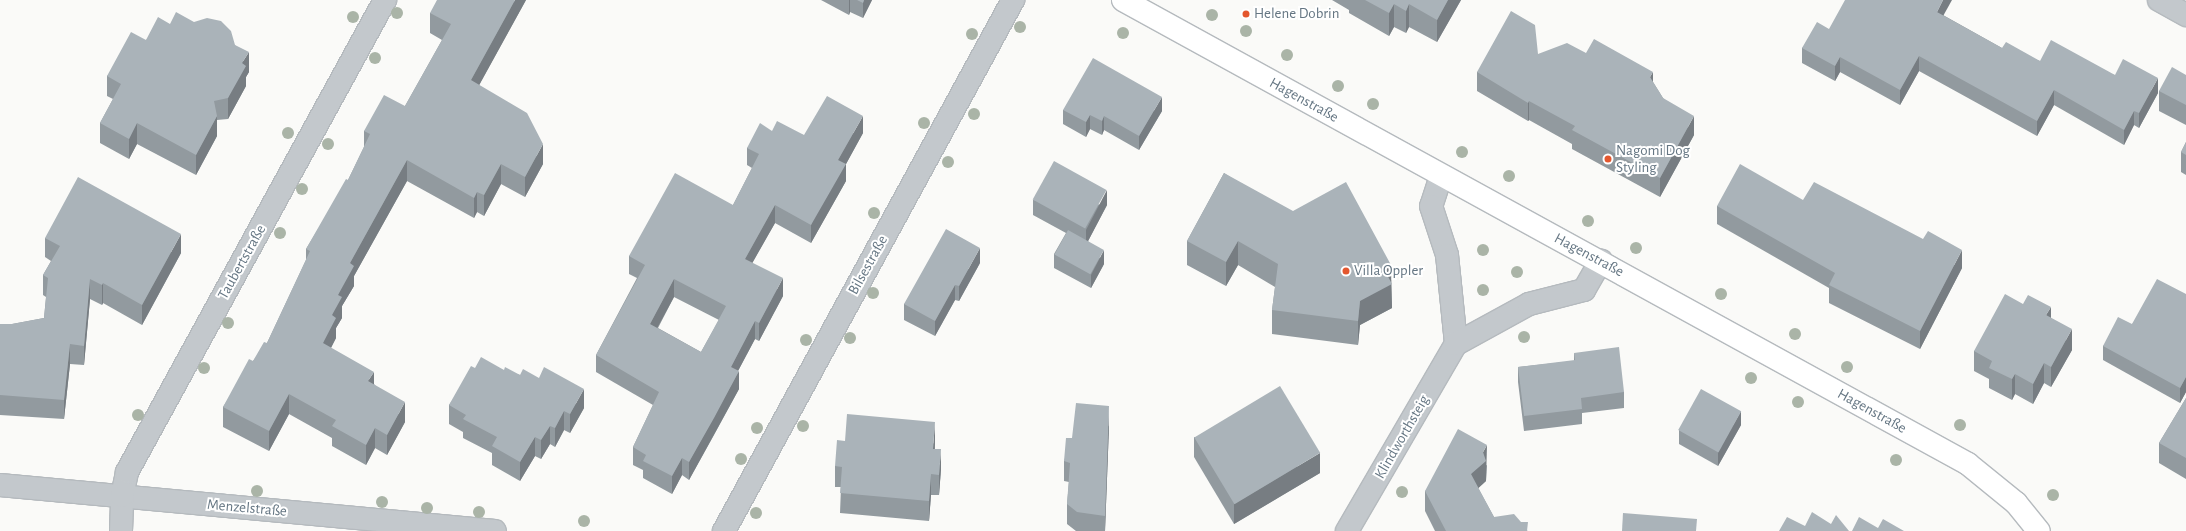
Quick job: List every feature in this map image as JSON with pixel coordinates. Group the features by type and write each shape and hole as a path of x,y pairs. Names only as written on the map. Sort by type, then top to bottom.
{"main road":[{"name":"Hagenstraße","path":"1123,0 1441,176 1601,261 1968,464 2016,503 2039,531"}],"street":[{"name":"Taubertstraße","path":"121,531 122,496 127,472 385,0"},
{"name":"Bilsestraße","path":"724,531 1012,0"},
{"path":"2159,0 2186,15"},
{"path":"1441,176 1431,206 1447,255 1456,344 1528,304 1584,290 1601,261"},
{"name":"Klindworthsteig","path":"1347,531 1456,344"},
{"name":"Menzelstraße","path":"0,485 495,531"}],"building":[{"path":"437,0 515,0 471,80 527,113 543,144 525,177 501,164 484,195 477,192 474,198 407,160 350,263 354,266 338,295 342,297 332,315 336,318 323,343 374,372 368,381 405,402 387,435 375,428 366,445 332,426 336,420 289,394 269,431 223,407 249,359 253,361 264,342 267,343 310,251 306,249 346,179 348,180 370,134 364,131 384,95 405,106 451,24 430,13"},
{"path":"857,0 864,0 863,3"},
{"path":"1365,0 1448,0 1437,20 1409,4 1406,11 1394,4 1389,13"},
{"path":"1845,0 1943,0 1937,12 2002,48 2006,42 2040,61 2051,40 2115,75 2123,59 2158,78 2139,113 2134,111 2124,130 2054,90 2037,121 1919,56 1900,90 1840,57 1835,66 1802,48 1817,22 1829,29"},
{"path":"1511,11 1535,25 1538,54 1567,43 1586,53 1594,39 1653,72 1650,77 1663,98 1694,116 1660,178 1572,130 1575,126 1529,101 1528,103 1477,72"},
{"path":"176,12 194,22 207,18 221,21 231,31 235,45 249,52 242,63 246,66 228,98 214,101 217,116 196,155 137,123 129,139 100,123 121,84 107,76 131,32 146,40 158,17 170,24"},
{"path":"1093,58 1162,97 1139,136 1104,116 1102,121 1090,115 1086,122 1063,110"},
{"path":"2172,67 2186,75 2186,105 2159,91"},
{"path":"827,96 863,116 838,160 846,164 811,225 775,205 745,259 783,278 759,323 755,321 731,367 739,371 714,418 689,462 682,458 672,476 643,461 646,455 633,447 659,392 596,355 645,265 629,256 675,173 733,205 759,154 747,148 760,123 772,131 777,121 804,135","holes":["674,279 726,306 701,352 650,324"]},
{"path":"2186,142 2186,155 2181,152"},
{"path":"1054,161 1106,190 1085,229 1033,199"},
{"path":"1740,164 1803,200 1814,182 1923,239 1928,231 1962,250 1920,331 1829,285 1835,273 1717,206"},
{"path":"1224,173 1293,211 1346,182 1391,265 1384,269 1392,284 1360,301 1358,321 1272,310 1278,264 1238,241 1226,262 1187,241"},
{"path":"78,177 181,234 142,305 103,283 102,285 90,279 84,346 70,344 64,400 0,395 0,324 12,324 44,318 48,278 43,275 60,246 45,238"},
{"path":"946,229 980,248 959,286 955,285 935,321 904,304"},
{"path":"1068,230 1104,250 1090,274 1054,254"},
{"path":"2157,279 2186,294 2186,377 2180,388 2103,346 2118,317 2132,324"},
{"path":"2005,294 2023,304 2028,295 2051,307 2046,315 2072,329 2051,367 2044,363 2033,384 2015,374 2012,379 1989,368 1992,361 1974,351"},
{"path":"1619,347 1624,392 1581,398 1582,409 1524,416 1518,367 1575,360 1574,353"},
{"path":"481,357 504,370 505,367 520,375 523,369 539,378 544,367 584,389 570,414 564,411 555,428 550,426 541,440 535,437 520,462 492,446 497,437 463,419 466,415 449,405 471,366 475,368"},
{"path":"1280,386 1320,453 1234,504 1194,438"},
{"path":"1701,389 1741,411 1718,452 1678,430"},
{"path":"2186,398 2186,458 2159,443"},
{"path":"1076,403 1109,406 1105,516 1077,512 1067,504 1070,463 1064,461 1066,438 1072,438"},
{"path":"847,414 935,422 933,449 941,449 939,475 931,474 929,501 840,493 842,467 835,466 837,440 845,441"},
{"path":"1458,429 1487,445 1483,452 1486,461 1471,474 1494,517 1514,514 1521,522 1528,522 1527,531 1446,531 1425,491"},
{"path":"1812,512 1831,524 1836,515 1849,531 1779,531 1787,517 1805,526"},
{"path":"1623,513 1697,519 1696,531 1622,531"},
{"path":"1859,517 1878,528 1883,519 1904,531 1852,531"}],"place":[{"name":"Helene Dobrin","path":"1246,14"},
{"name":"Nagomi Dog Styling","path":"1608,159"},
{"name":"Villa Oppler","path":"1346,271"}]}
